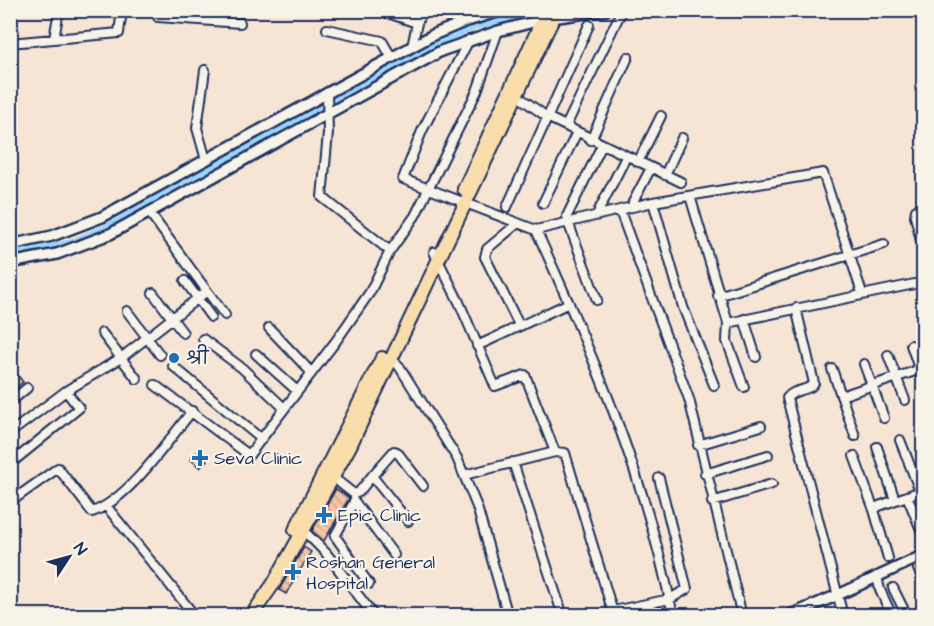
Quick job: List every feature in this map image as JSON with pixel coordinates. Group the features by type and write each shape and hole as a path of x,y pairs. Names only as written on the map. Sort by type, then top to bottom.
{"main road":[{"path":"251,615 274,583 329,474 437,256 551,15"},
{"path":"243,615 300,528"}],"street":[{"path":"54,39 59,10"},
{"path":"10,43 119,33 122,10"},
{"path":"198,21 200,10"},
{"path":"380,10 417,23"},
{"path":"412,47 417,23 423,10"},
{"path":"10,245 79,227 206,161 412,47 464,22 504,10"},
{"path":"10,263 85,244 149,212 441,51 470,39 551,15 606,10"},
{"path":"566,126 622,10"},
{"path":"158,17 240,23"},
{"path":"507,207 589,25"},
{"path":"327,29 382,41 392,58"},
{"path":"155,385 249,455 310,371 336,341 370,292 390,251 415,216 477,91 498,31"},
{"path":"470,39 422,131 403,179 536,230 567,219 823,173 862,293"},
{"path":"591,140 628,57"},
{"path":"205,70 197,128 206,161 215,176"},
{"path":"327,93 322,196 390,251"},
{"path":"513,93 548,117 591,140 681,182"},
{"path":"638,162 661,116"},
{"path":"543,203 577,132"},
{"path":"665,175 682,138"},
{"path":"597,300 567,219 602,145"},
{"path":"599,210 626,157"},
{"path":"633,202 651,168"},
{"path":"690,196 718,296 728,323 727,341 744,387"},
{"path":"653,202 683,308 714,385"},
{"path":"924,206 916,210 915,216 924,253"},
{"path":"620,211 689,399 705,474 742,615"},
{"path":"149,212 225,315"},
{"path":"518,223 487,249 485,257 519,325"},
{"path":"536,230 569,303 632,459 673,615"},
{"path":"718,296 884,244"},
{"path":"437,256 495,386 525,375 555,452"},
{"path":"185,281 212,317"},
{"path":"728,323 862,293 924,282"},
{"path":"10,433 66,391 121,358 207,291"},
{"path":"153,293 183,333"},
{"path":"477,346 569,303"},
{"path":"796,308 814,383 810,388 792,392 787,398 843,615"},
{"path":"127,311 160,355"},
{"path":"744,319 756,357"},
{"path":"268,328 310,371"},
{"path":"102,333 137,379"},
{"path":"203,339 242,368 284,407"},
{"path":"911,345 921,368 924,383"},
{"path":"256,354 296,390"},
{"path":"888,355 905,400"},
{"path":"387,356 399,366 457,458 477,507 508,615"},
{"path":"864,364 884,418"},
{"path":"173,366 260,438"},
{"path":"841,396 921,368"},
{"path":"832,369 855,436"},
{"path":"10,402 27,388"},
{"path":"10,464 79,408 66,391"},
{"path":"10,502 57,468 92,512 107,507 141,474 192,411"},
{"path":"698,445 761,426"},
{"path":"874,510 922,490 900,440"},
{"path":"877,447 895,500"},
{"path":"354,494 359,492 393,451 397,452 423,486"},
{"path":"464,475 555,452 565,453 613,613 670,599 684,592 687,586 659,478"},
{"path":"705,474 768,455"},
{"path":"854,456 874,510 888,558"},
{"path":"513,462 563,615"},
{"path":"329,474 354,494"},
{"path":"372,476 408,521"},
{"path":"712,502 772,484"},
{"path":"354,494 353,504 335,536 369,584"},
{"path":"907,496 924,537"},
{"path":"353,504 394,555"},
{"path":"107,507 195,615"},
{"path":"300,528 326,553 374,615"},
{"path":"788,615 838,595 924,555"},
{"path":"918,569 924,580"},
{"path":"878,576 880,590 892,615"},
{"path":"893,588 906,615"}],"building":[{"path":"17,374 23,382 10,392 10,379"},
{"path":"197,452 207,460 200,468 190,459"},
{"path":"336,489 349,498 324,541 312,531"},
{"path":"304,547 311,552 286,594 279,590"}],"waterway":[{"path":"10,256 72,243 106,228 430,46 474,26 544,10"}],"place":[{"name":"श्री","path":"174,358"},
{"name":"Seva Clinic","path":"200,458"},
{"name":"Epic Clinic","path":"324,515"},
{"name":"Roshan General Hospital","path":"293,572"}]}
